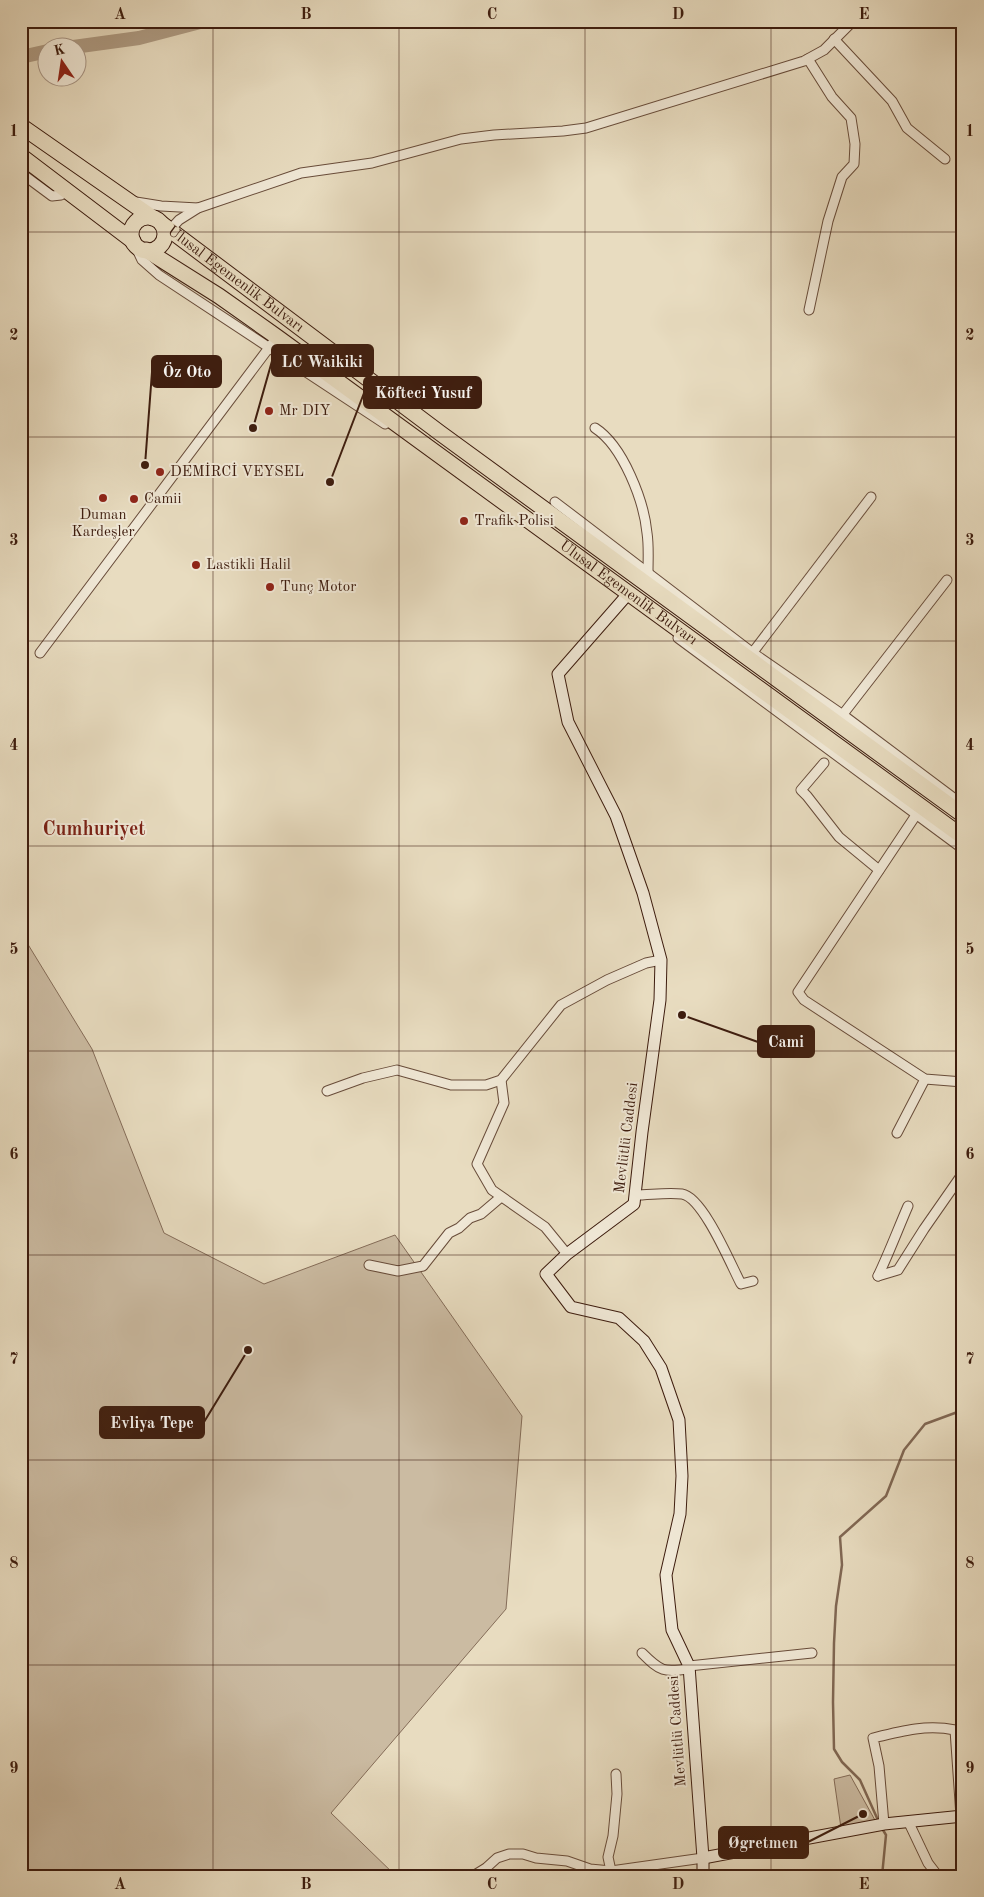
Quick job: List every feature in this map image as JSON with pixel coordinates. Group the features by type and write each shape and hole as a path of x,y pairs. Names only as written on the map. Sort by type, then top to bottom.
{"highway":[{"name":"Ulusal Egemenlik Bulvarı","path":"21,126 128,201 440,433 839,719 963,815"},
{"path":"21,156 140,248 146,250 156,248 163,241 162,227 147,217 137,221 132,231 133,241"},
{"name":"Ulusal Egemenlik Bulvarı","path":"146,250 219,296 273,343 414,440 626,596 963,837"}],"street":[{"path":"162,227 198,208 300,174 372,163 461,139 586,128 808,59 824,50 853,21"},
{"path":"834,40 892,101 908,128 945,159"},
{"path":"808,59 832,97 851,118 855,144 854,164 842,177 828,220 809,310"},
{"path":"21,173 52,196 61,195 66,191"},
{"path":"128,201 161,206 198,208"},
{"path":"40,653 273,343 151,269 138,254 133,241"},
{"path":"595,428 605,435 619,452 629,472 644,514 647,533 648,572"},
{"path":"555,502 648,572 751,655 871,497"},
{"path":"947,580 839,719 963,805"},
{"path":"626,596 963,849"},
{"name":"Mevlütlü Caddesi","path":"626,596 558,674 568,722 616,816 643,893 661,960 660,1000 634,1204 568,1254 546,1274 571,1307 619,1318 644,1341 661,1368 679,1420 682,1476 680,1514 666,1575 672,1630 689,1668 703,1876"},
{"path":"824,763 800,790 807,796 839,837 879,870"},
{"path":"916,815 798,992 804,1000 925,1079 963,1082"},
{"path":"327,1091 363,1078 397,1070 451,1085 486,1085 501,1080 561,1005 607,980 646,963 661,960"},
{"path":"897,1133 925,1079"},
{"path":"501,1080 504,1103 477,1164 492,1190 545,1227 568,1254"},
{"path":"908,1206 895,1240 883,1260 878,1276 898,1270 963,1173"},
{"path":"635,1195 684,1194 696,1204 712,1225 741,1284 753,1280"},
{"path":"370,1265 398,1271 423,1266 449,1233 459,1228 470,1218 481,1214 501,1197"},
{"path":"642,1653 656,1668 667,1672 812,1654"},
{"path":"473,1876 497,1858 509,1854 523,1854 536,1858 567,1861 590,1869 611,1871 703,1858 884,1824 962,1816 955,1730 938,1726 908,1729 873,1738 879,1766 884,1824"},
{"path":"611,1871 608,1857 613,1836 617,1794 616,1774"},
{"path":"909,1822 928,1863 938,1876"}],"shaded area":[{"path":"21,933 92,1049 164,1233 264,1284 395,1235 522,1416 506,1609 331,1813 396,1876 21,1876"},
{"path":"850,1775 876,1822 841,1828 834,1779"}],"waterway":[{"path":"88,45 139,38 204,21"},
{"path":"21,57 38,53"},
{"path":"877,1818 860,1780 842,1762 834,1749 834,1643 836,1606 842,1565 840,1537 886,1496 904,1450 925,1424 963,1410"},
{"path":"882,1876 886,1835 883,1830"}],"place":[{"name":"Mr DIY","path":"269,411"},
{"name":"LC Waikiki","path":"253,428"},
{"name":"Öz Oto","path":"145,465"},
{"name":"DEMİRCİ VEYSEL","path":"160,472"},
{"name":"Köfteci Yusuf","path":"330,482"},
{"name":"Duman Kardeşler","path":"103,498"},
{"name":"Camii","path":"134,499"},
{"name":"Trafik Polisi","path":"464,521"},
{"name":"Lastikli Halil","path":"196,565"},
{"name":"Tunç Motor","path":"270,587"},
{"name":"Cami","path":"682,1015"},
{"name":"Evliya Tepe","path":"248,1350"},
{"name":"Øgretmen","path":"863,1814"}],"district":[{"name":"Cumhuriyet","path":"94,830"}]}
